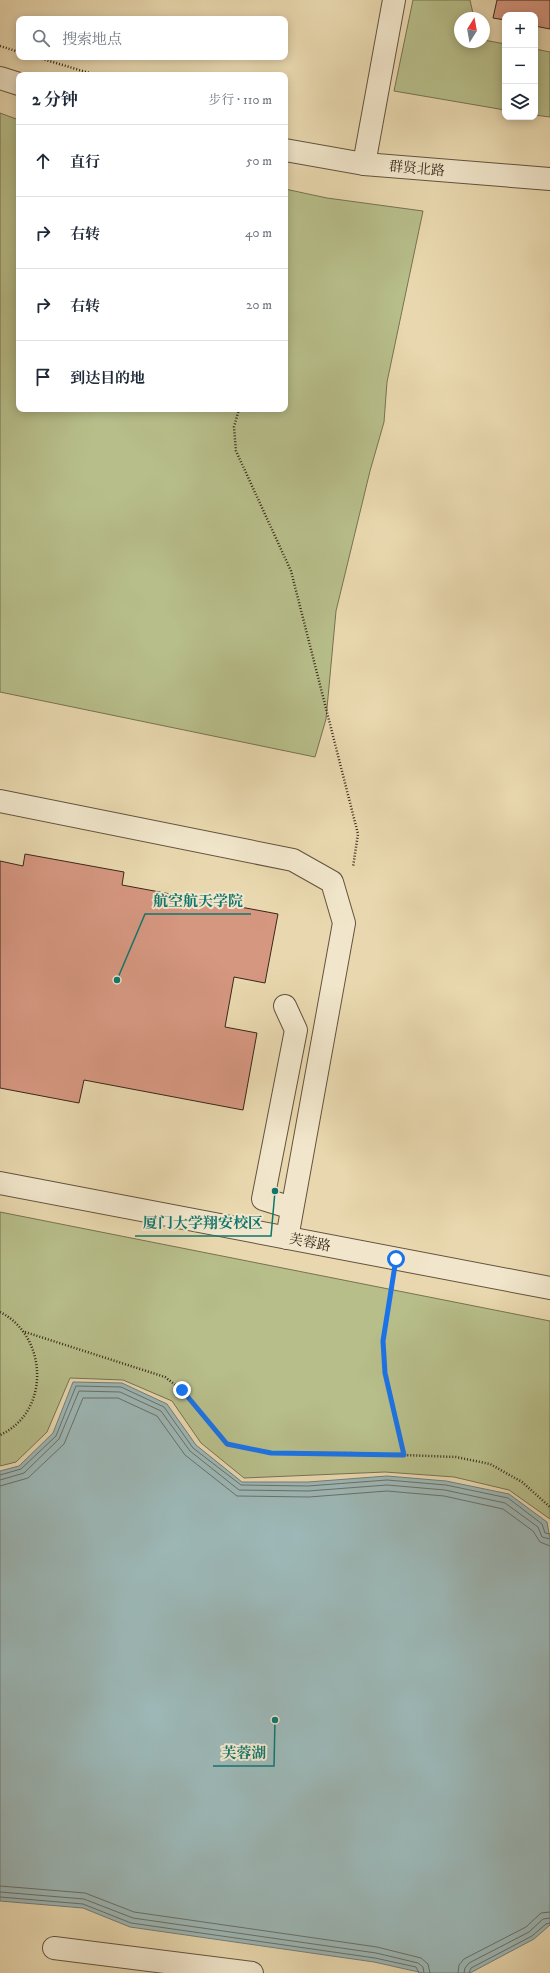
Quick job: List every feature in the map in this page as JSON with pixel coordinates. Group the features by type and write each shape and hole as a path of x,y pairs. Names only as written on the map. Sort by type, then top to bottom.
{"street":[{"path":"364,164 394,0"},
{"path":"0,78 16,83"},
{"name":"群贤北路","path":"288,151 364,164 550,179"},
{"path":"0,801 293,860 332,882 344,923 287,1238"},
{"path":"285,1006 296,1030 263,1199 292,1208"},
{"name":"芙蓉路","path":"0,1183 550,1288"},
{"path":"54,1948 252,1973"}],"path":[{"path":"0,46 16,51"},
{"path":"46,60 86,72"},
{"path":"238,412 234,427 236,451 291,571 358,834 352,871"},
{"path":"396,1259 383,1341 385,1373 404,1455"},
{"path":"0,1312 9,1317 25,1332 35,1352 38,1375 34,1396 23,1416 7,1432 0,1435"},
{"path":"25,1332 165,1377 182,1390 227,1444 271,1453 456,1457 490,1464 522,1482 550,1507"}],"green space":[{"path":"413,0 470,0 473,12 454,12 454,48 490,48 490,41 502,43 502,109 394,91"},
{"path":"538,50 550,52 550,117 538,115"},
{"path":"0,113 16,119 16,412 288,412 288,190 327,198 423,211 387,382 384,422 370,471 336,611 326,719 315,757 0,692"},
{"path":"0,1212 550,1321 550,1519 509,1490 454,1477 385,1472 244,1478 201,1443 172,1401 123,1380 70,1378 47,1432 16,1462 0,1466"}],"water":[{"path":"73,1382 122,1383 167,1404 196,1445 242,1482 308,1482 387,1476 446,1481 509,1494 547,1522 550,1539 550,1925 534,1939 470,1973 423,1973 374,1962 130,1927 83,1908 0,1901 0,1471 19,1466 53,1433"}],"building":[{"path":"497,0 550,0 550,29 538,27 538,12 502,12 502,20 493,18"},
{"path":"25,854 124,872 122,885 278,914 265,983 234,977 225,1027 257,1033 243,1110 84,1080 79,1103 0,1088 0,861 23,866"}],"place":[{"name":"航空航天学院","path":"117,980"},
{"name":"厦门大学翔安校区","path":"275,1191"},
{"name":"芙蓉湖","path":"275,1720"}],"route":[{"path":"182,1390 227,1444 271,1453 351,1453 404,1455 385,1373 383,1341 396,1259"}]}
